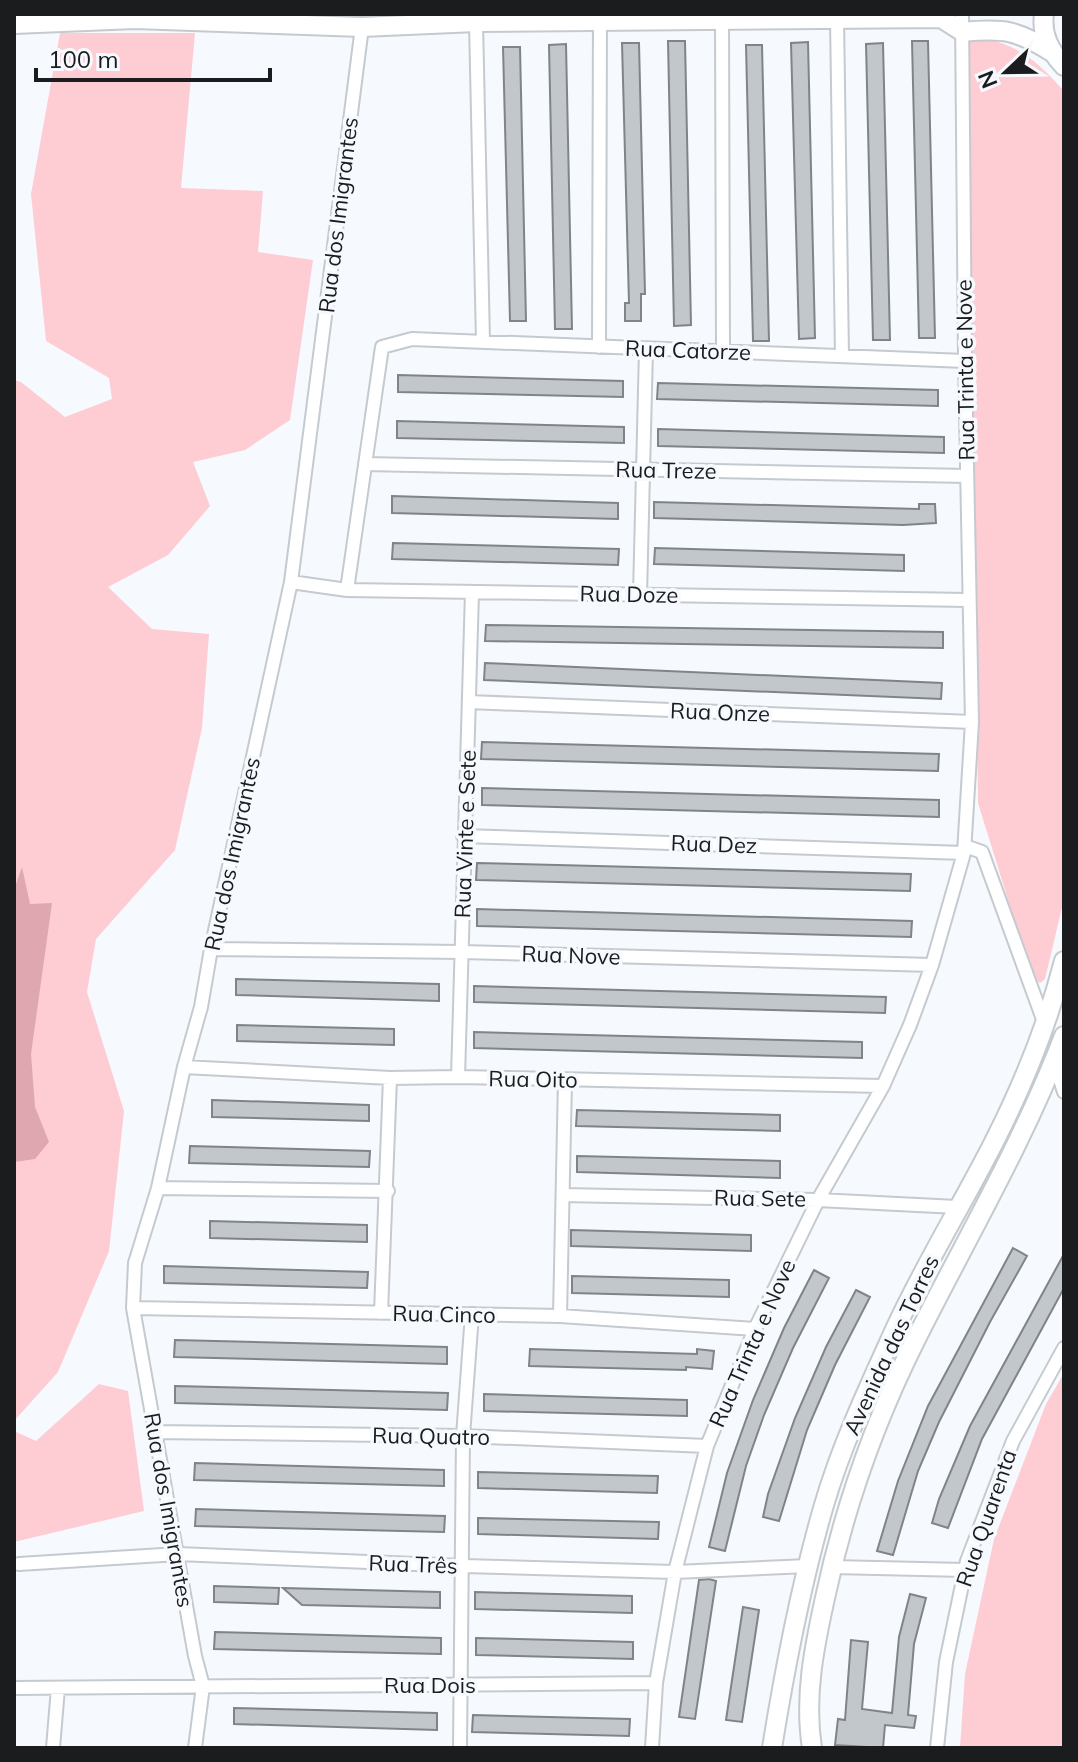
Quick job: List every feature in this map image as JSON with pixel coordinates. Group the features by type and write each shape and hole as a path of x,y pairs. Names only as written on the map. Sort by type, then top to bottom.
{"main road":[{"path":"1044,14 1045,37 1058,59"},
{"path":"14,24 135,19 476,22 600,17 955,19 1000,28 1033,41 1058,59"},
{"name":"Avenida das Torres","path":"772,1748 808,1566 825,1502 854,1422 893,1333 994,1142 1028,1067 1055,997 1064,961"},
{"name":"Avenida das Torres","path":"812,1748 809,1698 812,1657 847,1509 881,1416 914,1343 1015,1152 1064,1036"}],"street":[{"path":"599,347 600,17"},
{"path":"837,18 842,356"},
{"path":"722,19 723,352"},
{"name":"Rua Trinta e Nove","path":"652,1748 656,1683 675,1572 707,1446 755,1329 818,1200 883,1086 910,1025 932,965 964,849 972,722 955,19"},
{"name":"Rua dos Imigrantes","path":"203,1686 195,1656 133,1308 135,1263 158,1188 184,1067 201,1007 291,582 362,21"},
{"path":"476,22 483,342"},
{"name":"Rua Catorze","path":"365,464 382,347 412,339 965,361"},
{"path":"640,595 646,349"},
{"path":"347,590 365,464"},
{"name":"Rua Treze","path":"365,464 967,476"},
{"name":"Rua Doze","path":"291,582 347,590 969,600"},
{"name":"Rua Vinte e Sete","path":"458,1077 472,592"},
{"name":"Rua Onze","path":"469,702 972,722"},
{"name":"Rua Dez","path":"463,836 964,849"},
{"path":"964,849 982,852 1044,1022"},
{"name":"Rua Nove","path":"211,949 462,952 932,965"},
{"path":"1054,1061 1064,1092"},
{"name":"Rua Oito","path":"184,1067 390,1078 883,1086"},
{"path":"381,1313 390,1078"},
{"path":"560,1316 565,1080"},
{"path":"158,1188 388,1191"},
{"name":"Rua Sete","path":"563,1195 818,1200 957,1207"},
{"name":"Rua Cinco","path":"133,1308 560,1316 755,1329"},
{"path":"460,1748 463,1436 472,1314"},
{"name":"Rua Quarenta","path":"937,1748 946,1662 965,1570 1013,1441 1064,1348"},
{"name":"Rua Quatro","path":"155,1432 463,1436 707,1446"},
{"name":"Rua Três","path":"19,1564 178,1554 675,1572 808,1566"},
{"path":"832,1567 965,1570"},
{"name":"Rua Dois","path":"14,1688 656,1683"},
{"path":"195,1748 203,1686"},
{"path":"53,1748 58,1688"}],"shaded area":[{"path":"60,33 195,33 181,188 263,191 258,252 313,260 290,420 245,450 193,462 210,506 168,555 108,587 152,629 209,634 202,728 175,850 96,939 87,992 124,1111 109,1251 58,1372 14,1421 14,380 21,382 65,417 112,399 109,378 46,341 31,194"},
{"path":"988,39 1010,47 1038,64 1064,94 1064,899 1045,979 1040,983 1032,977 978,803 968,40"},
{"path":"22,867 30,904 52,903 31,1054 35,1107 49,1142 35,1159 14,1162 14,890"},
{"path":"1064,1373 1064,1748 960,1748 965,1674 994,1539 1046,1404"},
{"path":"99,1384 128,1391 144,1511 14,1542 14,1431 36,1441"}],"building":[{"path":"668,41 685,41 691,325 674,326"},
{"path":"912,41 928,41 935,338 919,338"},
{"path":"808,42 815,338 799,339 791,43"},
{"path":"622,43 639,43 645,294 641,294 641,321 625,321 625,303 629,303"},
{"path":"883,43 890,340 873,340 866,44"},
{"path":"566,44 572,329 555,329 549,45"},
{"path":"746,45 762,45 769,341 753,341"},
{"path":"503,47 520,47 526,321 510,321"},
{"path":"398,375 623,381 623,397 398,392"},
{"path":"658,383 938,390 938,406 657,399"},
{"path":"397,421 624,427 624,443 397,438"},
{"path":"658,429 944,437 944,453 658,446"},
{"path":"392,496 618,503 618,519 392,513"},
{"path":"654,502 919,509 919,504 935,504 936,523 903,525 654,518"},
{"path":"393,543 619,549 618,565 392,559"},
{"path":"655,548 904,555 904,571 654,564"},
{"path":"486,625 943,632 943,648 485,641"},
{"path":"485,663 942,683 941,699 484,680"},
{"path":"482,742 939,754 938,771 481,759"},
{"path":"482,788 939,800 939,817 482,805"},
{"path":"477,863 911,874 910,891 476,880"},
{"path":"477,909 912,921 911,937 477,926"},
{"path":"236,979 439,984 439,1001 236,995"},
{"path":"474,986 886,997 885,1013 474,1002"},
{"path":"237,1025 394,1029 394,1045 237,1041"},
{"path":"474,1032 862,1042 862,1058 474,1048"},
{"path":"212,1100 369,1105 369,1121 212,1117"},
{"path":"577,1110 780,1115 780,1131 576,1126"},
{"path":"190,1146 370,1151 369,1167 189,1163"},
{"path":"577,1156 780,1161 780,1178 577,1172"},
{"path":"210,1221 367,1225 367,1242 210,1238"},
{"path":"571,1230 751,1235 751,1251 571,1246"},
{"path":"1013,1248 1027,1256 939,1422 918,1471 893,1555 877,1551 898,1481 928,1406"},
{"path":"1064,1254 1064,1288 982,1439 948,1528 932,1523 970,1426"},
{"path":"164,1266 368,1272 367,1288 164,1283"},
{"path":"814,1270 829,1278 793,1348 764,1415 746,1466 725,1551 709,1547 727,1473 753,1400 784,1328"},
{"path":"572,1276 729,1280 729,1297 572,1293"},
{"path":"856,1290 870,1297 835,1365 807,1430 779,1521 763,1517 795,1418 826,1347"},
{"path":"175,1340 447,1347 447,1364 174,1357"},
{"path":"530,1349 697,1354 697,1349 714,1351 712,1369 686,1367 686,1370 529,1366"},
{"path":"175,1386 448,1393 447,1410 175,1403"},
{"path":"484,1394 687,1400 687,1416 484,1411"},
{"path":"195,1463 444,1470 444,1486 194,1480"},
{"path":"478,1472 658,1476 657,1493 478,1488"},
{"path":"196,1509 445,1516 444,1532 195,1526"},
{"path":"478,1518 659,1522 658,1539 478,1534"},
{"path":"699,1580 716,1581 695,1719 679,1717"},
{"path":"214,1586 279,1588 278,1604 214,1602"},
{"path":"283,1588 440,1592 440,1608 302,1605"},
{"path":"475,1592 632,1596 632,1613 475,1609"},
{"path":"910,1594 926,1598 914,1644 908,1715 916,1716 914,1728 885,1725 883,1748 835,1745 838,1719 845,1720 851,1640 868,1642 862,1709 892,1713 899,1637"},
{"path":"743,1607 759,1610 742,1722 726,1720"},
{"path":"215,1632 441,1638 441,1654 214,1649"},
{"path":"476,1638 633,1642 633,1659 476,1655"},
{"path":"234,1708 437,1713 437,1730 234,1724"},
{"path":"473,1715 630,1719 629,1736 472,1732"}]}
